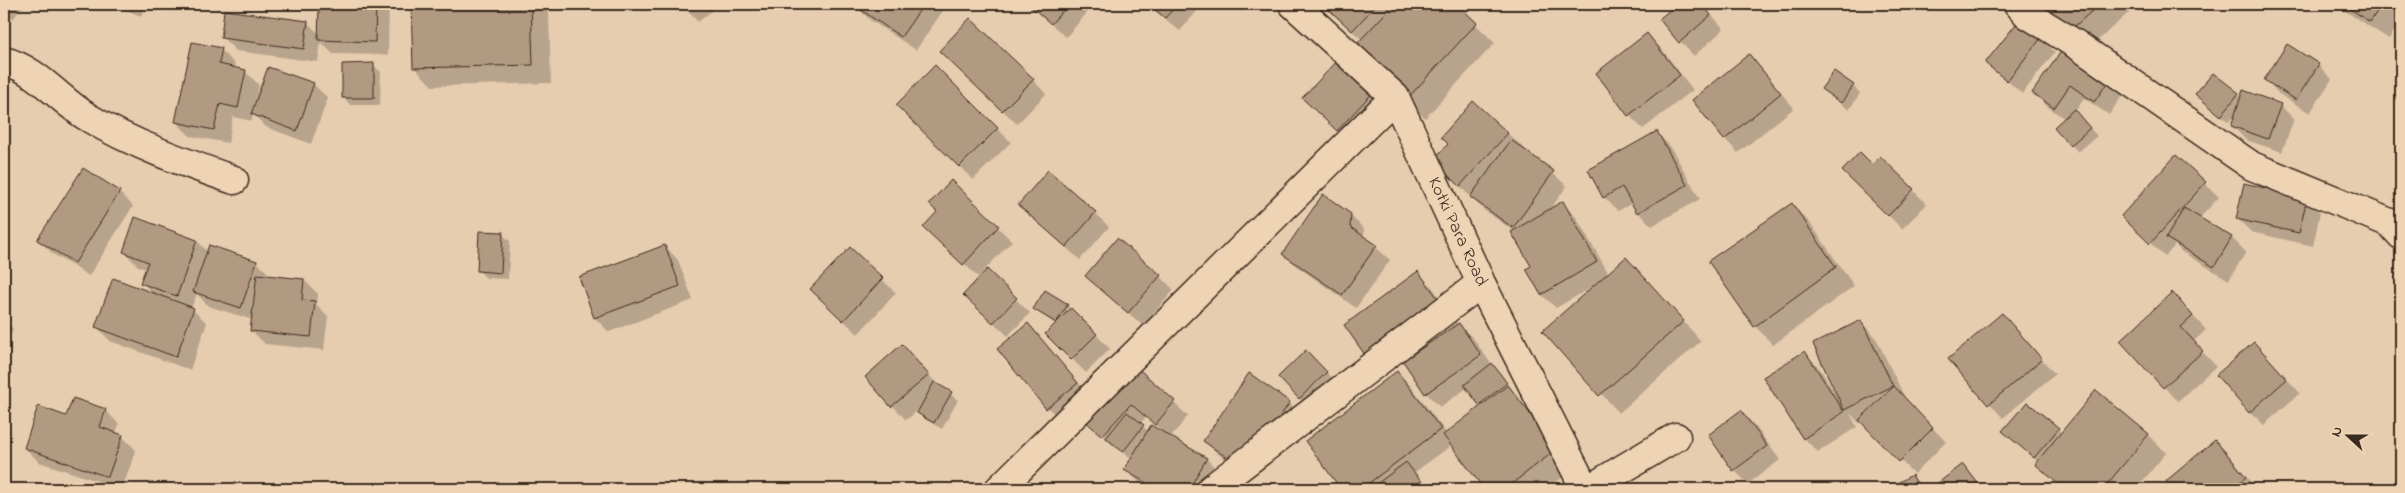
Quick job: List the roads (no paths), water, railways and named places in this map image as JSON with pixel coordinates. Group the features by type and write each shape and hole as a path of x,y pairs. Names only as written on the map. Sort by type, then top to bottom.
{"street":[{"name":"Kotki Para Road","path":"1293,4 1395,97 1481,283 1585,489"},
{"path":"2018,4 2027,14 2077,45 2252,166 2390,223 2401,235"},
{"path":"4,61 18,65 88,118 143,144 234,180"},
{"path":"999,489 1395,97"},
{"path":"1211,489 1481,283"},
{"path":"1589,489 1676,437"}]}
